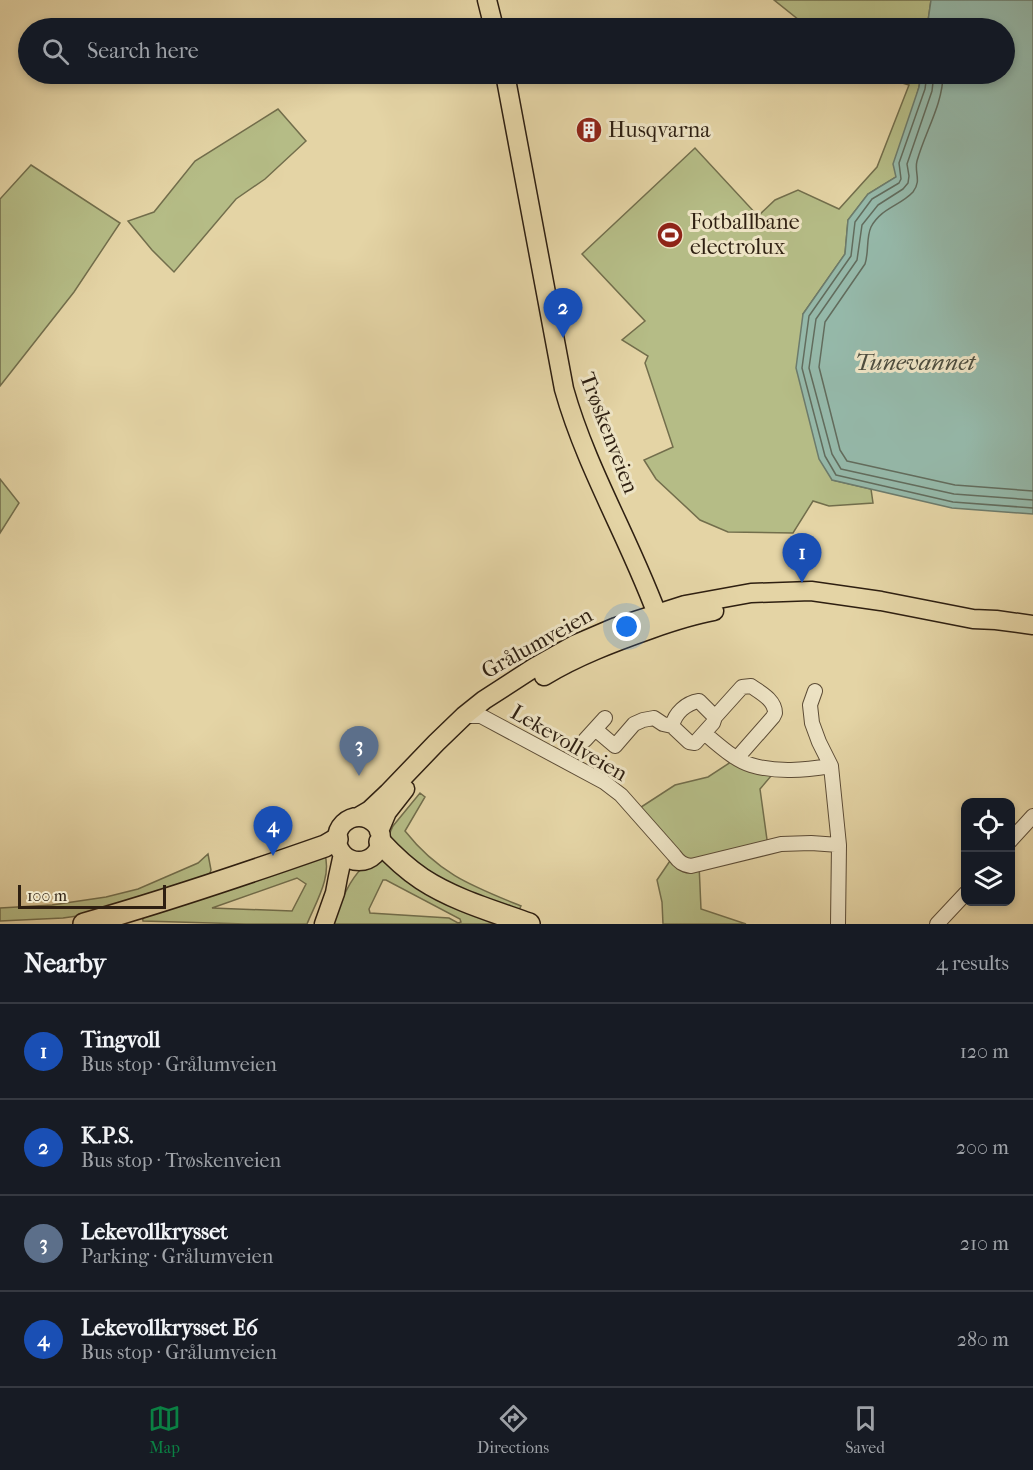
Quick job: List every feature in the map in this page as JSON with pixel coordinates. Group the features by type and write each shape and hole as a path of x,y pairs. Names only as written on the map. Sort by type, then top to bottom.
{"highway":[{"path":"380,837 410,870 433,885 468,902 529,924"},
{"path":"84,924 192,892 325,846 340,847"}],"main road":[{"path":"487,0 492,18"},
{"name":"Trøskenveien","path":"507,84 567,399 589,459 659,619"},
{"name":"Grålumveien","path":"380,837 387,812 406,788 449,744 484,700 534,667 574,645 616,627 659,619 685,605 751,593 811,591 891,603 973,619 1033,625"},
{"name":"Grålumveien","path":"973,619 993,627 1033,635"},
{"name":"Grålumveien","path":"358,817 370,810 388,793 436,742 472,716"},
{"path":"324,924 336,893 340,847 338,832 346,821 358,817 371,820 380,837 378,850 362,860 355,860 340,847"},
{"path":"336,893 362,860"}],"street":[{"path":"595,729 615,746 634,724 654,718 663,724 672,726 689,742 695,743 742,687 751,686 774,705 776,713 737,758"},
{"path":"815,691 810,705 812,723 831,766 839,845 838,924"},
{"path":"672,726 674,718 690,702 699,701 715,717"},
{"name":"Lekevollveien","path":"472,716 604,782 621,795 685,865 691,866 781,844 839,845"},
{"path":"585,740 605,718"},
{"path":"704,733 737,758 751,765 777,770 804,770 831,766"},
{"path":"1015,836 1033,816"},
{"path":"937,924 961,898"}],"green space":[{"path":"774,0 931,0 928,18 796,18"},
{"path":"906,84 919,84 896,177 868,194 848,220 845,254 803,314 832,480 871,489 873,503 829,506 813,501 793,533 728,532 700,520 656,479 644,460 673,447 645,363 648,356 622,340 645,321 582,254 695,148 758,216 775,200 798,190 839,209 877,167 909,85"},
{"path":"278,109 306,141 265,179 236,199 174,272 128,221 154,212 195,161"},
{"path":"31,165 120,223 74,292 0,386 0,199"},
{"path":"0,479 19,503 0,533"},
{"path":"737,758 777,769 760,789 768,847 699,864 701,909 746,924 663,924 662,902 657,880 674,855 635,811 675,785 708,777"},
{"path":"420,793 425,797 405,831 431,858 457,877 521,906 517,914 434,879 388,837 393,826"},
{"path":"324,852 325,879 307,924 143,921 142,913","holes":["297,878 306,884 292,911 212,908"]},
{"path":"208,854 211,870 209,876 106,912 63,918 0,921 0,908 52,905 106,897 138,889 198,863"},
{"path":"381,854 520,924 332,924 352,880 362,868","holes":["383,880 460,919 461,922 458,923 449,918 370,913 369,909"]}],"water":[{"name":"Tunevannet","path":"931,0 1033,0 1033,514 952,508 832,480 819,459 796,368 803,314 845,254 848,220 868,194 896,177 893,164 919,84 1015,84 1015,18 928,18"}],"place":[{"name":"Husqvarna","path":"589,130"},
{"name":"Fotballbane electrolux","path":"670,235"},
{"name":"K.P.S.","path":"563,338"},
{"name":"Tingvoll","path":"802,583"},
{"name":"Lekevollkrysset","path":"359,776"},
{"name":"Lekevollkrysset E6","path":"273,856"}]}
